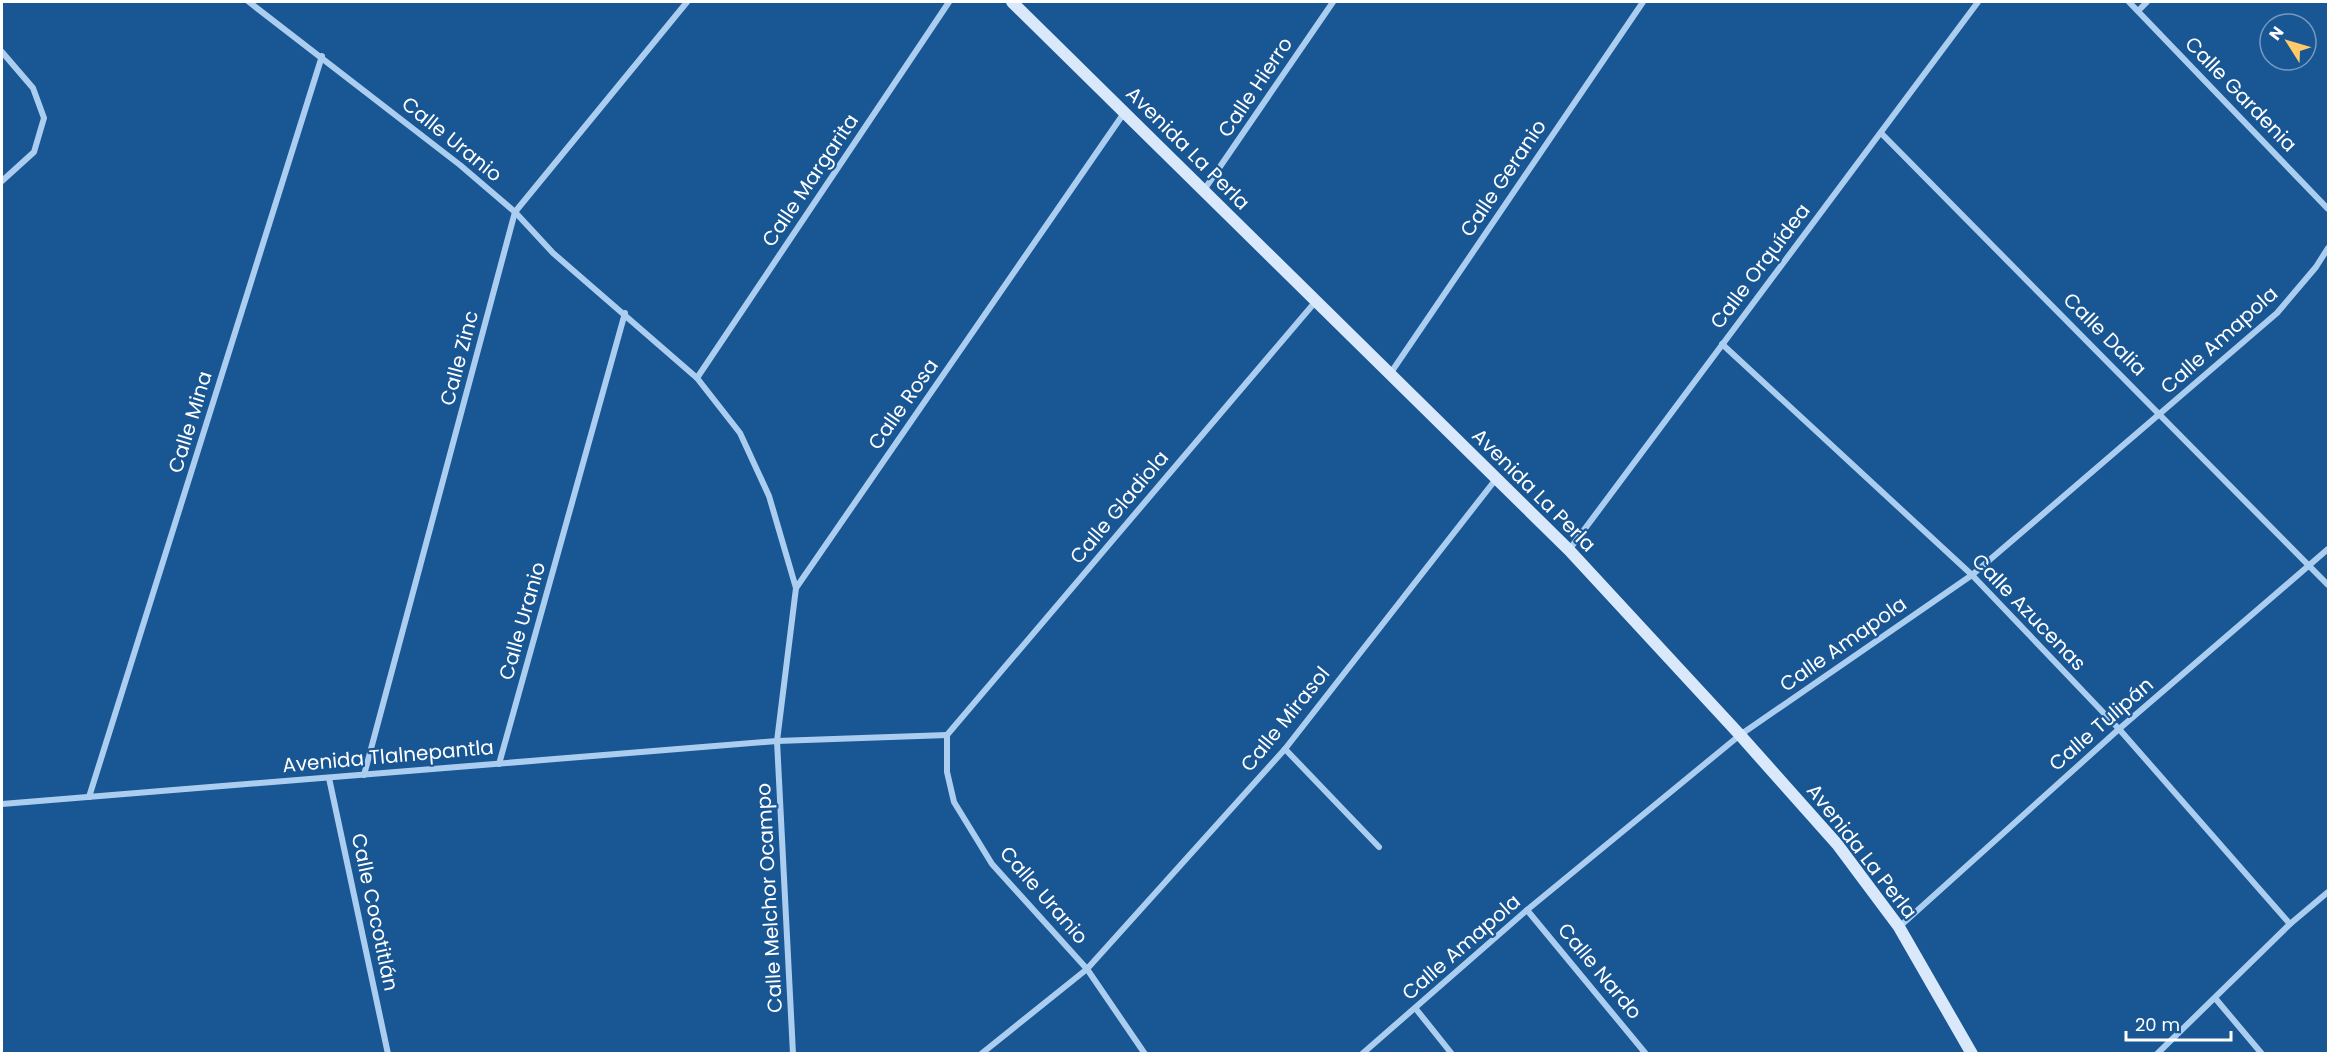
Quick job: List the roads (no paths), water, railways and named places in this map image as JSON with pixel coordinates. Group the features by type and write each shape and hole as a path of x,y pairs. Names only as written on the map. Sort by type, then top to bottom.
{"street":[{"name":"Calle Uranio","path":"249,2 322,56 515,212 554,253 697,378 741,433 769,496 796,588"},
{"name":"Calle Zinc","path":"364,774 515,212 687,2"},
{"name":"Calle Margarita","path":"697,378 949,2"},
{"name":"Avenida La Perla","path":"1013,2 1569,550 1740,735 1837,844 1899,927 1972,1053"},
{"name":"Calle Hierro","path":"1204,191 1333,2"},
{"name":"Calle Geranio","path":"1390,374 1643,2"},
{"name":"Calle Orquídea","path":"1569,550 1882,134 1978,2"},
{"name":"Calle Gardenia","path":"2129,2 2328,209"},
{"path":"2138,11 2147,2"},
{"path":"2,52 33,88 44,118 34,152 2,181"},
{"name":"Calle Mina","path":"89,797 322,56"},
{"name":"Calle Rosa","path":"777,741 796,588 1124,112"},
{"name":"Calle Dalia","path":"1882,134 2162,414 2328,585"},
{"name":"Calle Amapola","path":"1362,1053 1416,1009 1527,910 1740,735 1972,575 2277,313 2316,267 2328,248"},
{"name":"Calle Gladiola","path":"947,735 1316,302"},
{"name":"Calle Uranio","path":"499,764 625,313"},
{"name":"Calle Azucenas","path":"1722,344 1972,575 2119,729 2290,924"},
{"name":"Calle Mirasol","path":"981,1053 1087,969 1285,749 1496,479"},
{"name":"Calle Tulipán","path":"1899,927 2119,729 2310,567 2328,549"},
{"name":"Calle Uranio","path":"947,735 947,772 954,802 992,864 1087,969 1145,1053"},
{"path":"777,741 947,735"},
{"name":"Avenida Tlalnepantla","path":"2,804 777,741"},
{"name":"Calle Melchor Ocampo","path":"777,741 793,1053"},
{"path":"1285,749 1379,847"},
{"name":"Calle Cocotitlán","path":"329,778 388,1053"},
{"path":"2157,1053 2290,924 2328,892"},
{"name":"Calle Nardo","path":"1527,910 1646,1053"},
{"path":"2215,998 2262,1053"},
{"path":"1416,1009 1452,1053"}]}
